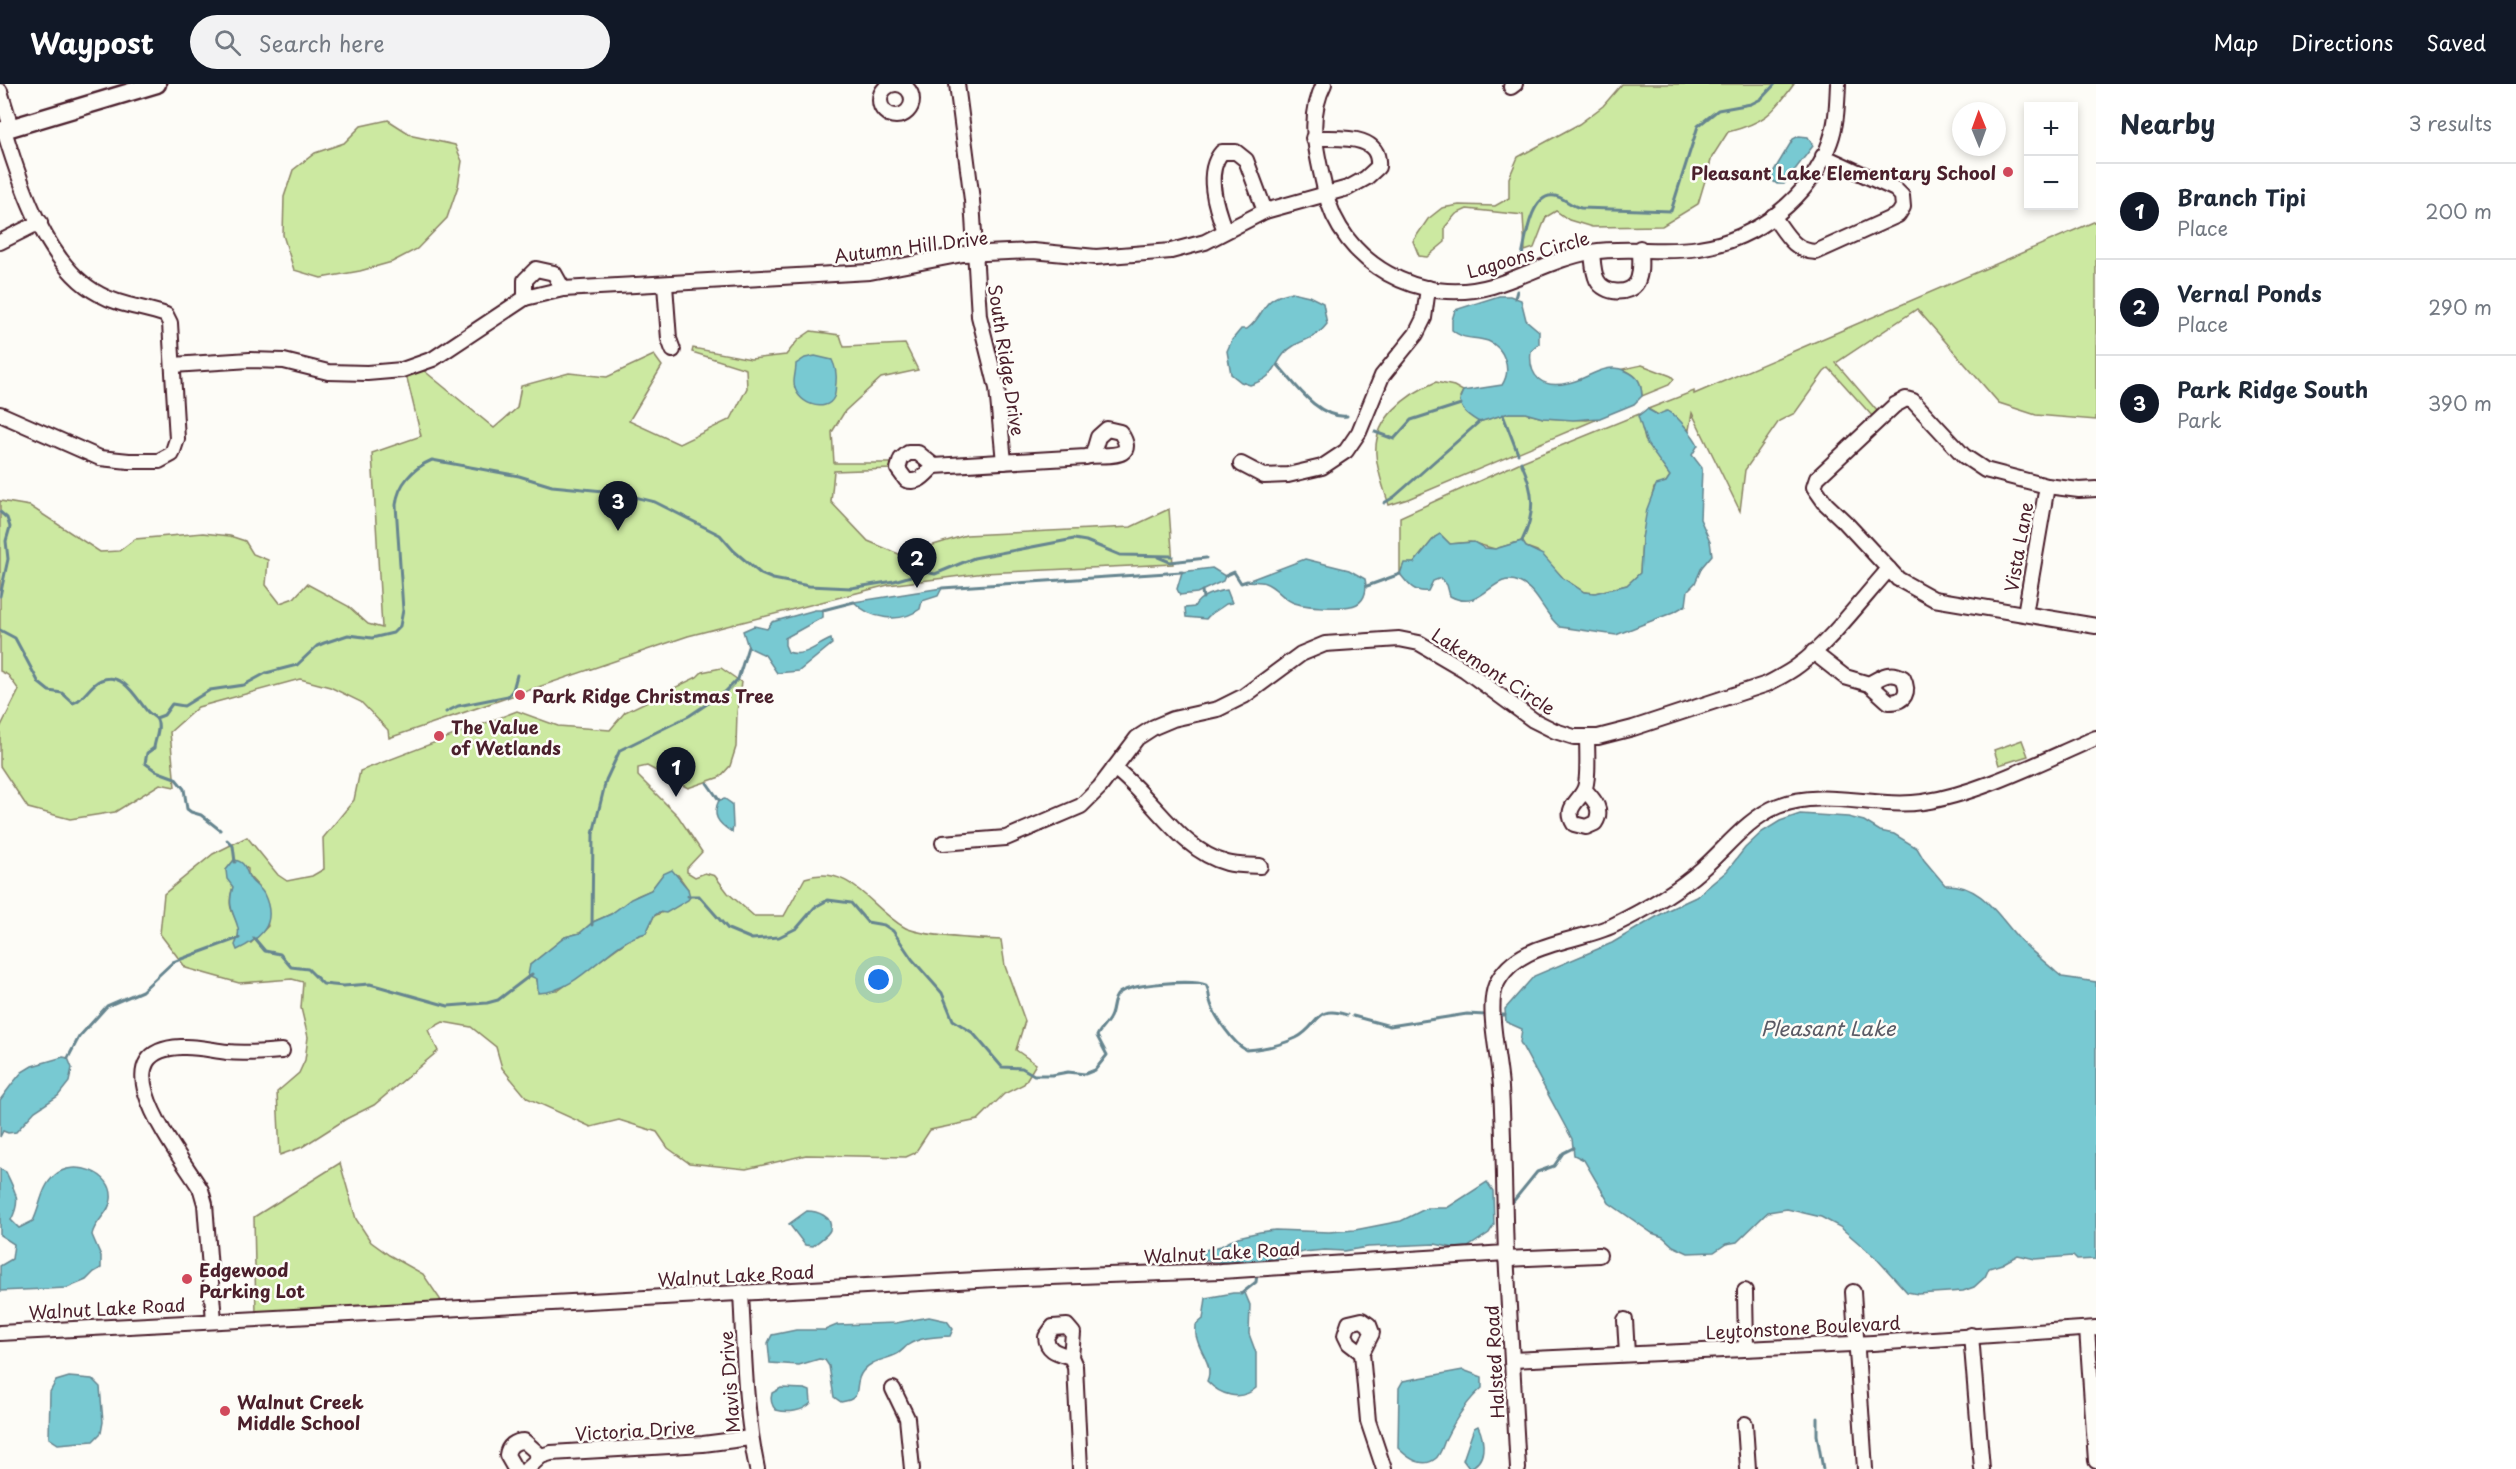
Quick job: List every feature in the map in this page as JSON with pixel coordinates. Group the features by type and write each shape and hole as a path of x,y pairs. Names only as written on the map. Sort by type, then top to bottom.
{"main road":[{"path":"5,129 157,84"}],"street":[{"name":"South Ridge Drive","path":"957,84 970,179 979,316 997,388 1004,462"},
{"name":"Lagoons Circle","path":"1323,84 1316,99 1313,138 1326,195 1343,234 1362,257 1377,269 1411,285 1444,292 1467,291 1492,286 1573,255 1640,248 1699,249 1740,237 1773,216 1797,195 1816,171 1836,120 1838,84"},
{"path":"0,91 5,129 15,169 57,254 84,286 126,305 165,315 170,323 177,439 172,454 159,460 129,461 100,458 0,414"},
{"name":"Autumn Hill Drive","path":"173,365 250,360 284,361 328,372 367,373 402,370 433,359 525,298 563,289 870,272 941,257 974,254 1034,251 1096,257 1143,255 1188,247 1205,242 1265,211 1348,188 1366,178 1378,167 1379,158 1374,147 1366,142 1313,138"},
{"path":"1225,231 1217,207 1213,174 1214,161 1222,152 1236,152 1246,160 1265,211"},
{"path":"1773,216 1798,248 1805,252 1816,252 1898,215 1903,207 1902,196 1895,189 1823,156"},
{"path":"0,242 40,222"},
{"path":"1592,252 1596,279 1602,288 1614,292 1630,289 1636,283 1640,272 1640,248"},
{"path":"525,298 525,280 536,269 554,273 563,289"},
{"path":"665,285 669,339 673,350"},
{"path":"1241,464 1264,476 1288,475 1322,467 1346,451 1359,432 1382,376 1416,334 1424,318 1428,288"},
{"path":"2096,489 2079,490 2047,486 1985,470 1964,456 1913,401 1906,399 1895,405 1817,478 1814,487 1826,504 1898,579 1934,598 2096,626"},
{"path":"934,466 1086,457 1093,454"},
{"name":"Vista Lane","path":"2025,614 2047,486"},
{"name":"Lakemont Circle","path":"943,843 1006,838 1062,816 1081,806 1101,787 1137,738 1173,719 1218,709 1244,696 1301,654 1325,644 1353,640 1399,639 1419,643 1464,670 1533,720 1555,731 1574,737 1605,736 1767,684 1801,664 1889,569"},
{"path":"1813,652 1845,677 1869,684"},
{"path":"1585,790 1587,737"},
{"path":"1506,1256 1501,1087 1493,996 1500,978 1514,962 1538,949 1612,926 1641,911 1678,889 1755,821 1776,807 1807,800 1922,802 1946,797 2003,777 2096,738"},
{"path":"1114,768 1130,780 1198,851 1231,864 1260,866"},
{"path":"214,1321 206,1204 201,1190 153,1114 144,1086 144,1066 156,1052 180,1047 242,1053 282,1051"},
{"name":"Walnut Lake Road","path":"0,1332 995,1279 1221,1271 1506,1256 1599,1255"},
{"name":"Halsted Road","path":"1506,1256 1518,1469"},
{"path":"1745,1291 1746,1348"},
{"name":"Mavis Drive","path":"741,1292 750,1438 757,1469"},
{"path":"1853,1292 1865,1469"},
{"path":"1625,1320 1627,1354"},
{"path":"2092,1329 2096,1461"},
{"name":"Leytonstone Boulevard","path":"1512,1360 1855,1344 2092,1329"},
{"path":"1971,1335 1982,1469"},
{"path":"1362,1353 1368,1421 1384,1469"},
{"path":"1071,1357 1075,1366 1080,1469"},
{"path":"893,1389 907,1418 912,1469"},
{"path":"1745,1424 1748,1469"},
{"name":"Victoria Drive","path":"542,1456 551,1453 703,1444 750,1438"},
{"path":"515,1469 507,1455 509,1447 524,1441 542,1456 527,1469"}],"green space":[{"path":"1622,84 1794,84 1780,103 1766,116 1750,125 1728,132 1712,157 1698,204 1662,226 1592,227 1569,220 1556,211 1546,217 1534,248 1525,251 1523,215 1467,209 1456,214 1445,227 1445,242 1427,257 1419,256 1413,241 1428,219 1442,208 1459,205 1495,206 1509,198 1509,178 1518,157 1579,124 1603,106"},
{"path":"388,120 413,136 455,145 462,161 458,186 447,218 417,249 392,262 321,278 294,270 283,235 284,197 293,170 315,153 344,143 361,126"},
{"path":"2096,221 2096,420 2036,415 1999,403 1917,309 1836,363 1878,412 1873,417 1829,368 1795,413 1779,421 1745,470 1740,511 1692,413 1689,430 1668,411 1658,415 1648,409 1694,391 1694,394"},
{"path":"811,331 840,335 844,347 905,344 918,370 881,378 845,411 832,432 834,463 893,463 892,469 834,471 831,502 868,541 901,555 966,535 1131,527 1169,509 1173,564 985,573 888,585 688,636 389,738 388,730 361,702 330,687 300,679 198,707 170,732 175,787 160,784 115,812 70,819 28,808 0,766 0,728 19,690 8,675 0,671 0,501 30,506 100,552 119,551 135,539 203,533 230,536 245,541 253,554 268,560 266,585 280,603 294,598 307,584 348,606 368,624 382,628 372,453 421,436 406,374 422,369 494,428 517,408 521,386 569,373 607,377 654,355 662,366 629,421 679,444 731,419 747,388 746,369 692,352 693,348 751,359 786,355 798,340"},
{"path":"1642,365 1674,379 1669,385 1642,396 1641,386 1637,379 1623,369"},
{"path":"1436,382 1454,386 1463,391 1460,397 1479,422 1509,413 1525,413 1543,418 1587,420 1600,418 1389,505 1376,454 1380,430 1386,419 1403,401"},
{"path":"1639,414 1645,440 1670,476 1666,482 1654,488 1642,538 1640,573 1627,585 1595,593 1584,592 1563,578 1537,551 1526,547 1522,541 1495,549 1470,542 1450,544 1441,535 1435,537 1414,563 1404,564 1400,574 1400,517 1521,462"},
{"path":"721,668 741,682 736,747 730,766 720,777 688,788 647,766 638,768 638,776 678,816 702,852 687,868 687,872 695,877 705,873 715,876 728,893 754,916 784,916 805,878 821,875 848,882 892,919 912,930 951,937 1001,940 1005,966 1025,1021 1016,1050 1036,1064 1024,1084 1004,1094 978,1120 930,1130 915,1153 906,1157 806,1155 746,1169 689,1163 668,1148 657,1132 619,1120 591,1127 527,1098 502,1068 496,1047 471,1027 443,1022 428,1030 438,1051 374,1105 346,1119 302,1147 280,1155 277,1092 299,1073 305,1060 308,1037 301,1008 303,982 292,979 239,983 186,968 160,934 164,894 213,854 247,837 278,875 287,881 312,876 324,869 323,838 354,800 360,771 517,711 558,726 610,730 625,712 697,677 702,672","holes":["234,860 248,869 248,875 259,887 268,926 251,943 240,935 231,908 233,887 226,870","663,874 678,875 688,889 679,905 654,916 646,933 631,938 559,990 537,989 538,983 530,965 565,937 580,933 593,922 651,890"]},
{"path":"2022,740 2028,756 1999,765 1994,750"},
{"path":"340,1163 356,1219 371,1242 423,1274 444,1305 256,1315 254,1217"}],"water":[{"path":"1799,136 1808,137 1813,146 1784,184 1777,184 1773,181 1772,174 1793,139"},
{"path":"1292,292 1309,296 1323,303 1327,324 1316,335 1288,350 1268,376 1250,385 1241,382 1231,374 1227,351 1232,340 1241,329 1247,329 1254,323 1274,298"},
{"path":"1499,296 1510,296 1521,300 1526,320 1539,331 1539,344 1531,351 1531,360 1532,368 1539,379 1551,384 1568,383 1604,369 1618,368 1637,378 1642,396 1634,404 1600,418 1573,420 1509,413 1479,422 1470,416 1461,406 1463,391 1502,385 1506,373 1505,360 1494,344 1465,337 1452,330 1452,320 1455,310"},
{"path":"815,356 832,360 836,371 835,395 830,402 818,406 799,396 794,382 796,364 805,358"},
{"path":"1647,409 1658,415 1667,411 1671,412 1698,445 1692,455 1702,468 1700,519 1710,541 1712,555 1702,567 1695,583 1688,590 1686,605 1616,635 1560,627 1532,591 1519,582 1510,580 1501,582 1471,600 1461,600 1450,596 1447,585 1441,578 1433,581 1428,591 1419,591 1400,574 1404,563 1414,563 1440,534 1450,544 1474,542 1484,548 1495,549 1522,541 1526,547 1543,555 1563,578 1584,592 1595,593 1627,585 1640,573 1647,509 1656,485 1666,482 1670,476 1647,444 1638,416"},
{"path":"1305,559 1349,570 1365,579 1364,596 1357,604 1351,606 1305,605 1288,600 1265,583 1247,581"},
{"path":"1212,568 1225,576 1223,581 1197,593 1180,595 1177,589 1182,572"},
{"path":"942,588 938,596 922,601 920,609 904,617 877,616 854,602"},
{"path":"1227,590 1232,603 1226,604 1206,619 1186,617 1185,608 1194,607 1208,595"},
{"path":"815,610 823,610 823,617 785,638 788,652 805,652 831,639 832,644 799,671 777,673 765,655 748,647 743,631 754,626 767,629 772,622"},
{"path":"725,799 732,804 732,832 719,822 716,814 719,800"},
{"name":"Pleasant Lake","path":"1800,814 1848,817 1864,821 1880,831 1894,834 1917,848 1945,885 1958,886 1980,896 2021,941 2062,977 2096,982 2096,1259 2077,1260 2073,1256 2035,1259 2018,1255 1989,1268 1985,1277 1974,1287 1963,1291 1918,1294 1907,1292 1876,1258 1840,1227 1821,1217 1787,1209 1768,1212 1737,1242 1726,1244 1714,1252 1688,1253 1673,1246 1663,1237 1652,1233 1609,1203 1584,1160 1574,1155 1572,1139 1520,1042 1522,1029 1506,1022 1505,1009 1534,976 1612,943 1668,910 1696,897 1727,871 1745,848 1762,832 1780,821"},
{"path":"234,860 244,865 251,880 263,892 269,913 268,921 260,935 237,950 235,945 238,930 231,905 233,887 227,879 226,870"},
{"path":"672,870 688,889 690,897 688,900 666,913 659,912 654,916 646,933 619,946 581,976 553,991 538,993 537,979 528,975 530,965 565,937 580,933 593,922 651,890 663,874"},
{"path":"63,1057 68,1058 72,1068 69,1082 58,1096 35,1111 16,1132 3,1131 0,1137 0,1100 12,1084 22,1072 32,1066"},
{"path":"81,1168 99,1175 110,1190 111,1199 92,1235 101,1256 101,1268 86,1280 67,1288 0,1291 0,1266 12,1259 14,1244 0,1235 0,1169 6,1172 16,1196 16,1206 11,1220 19,1228 33,1221 44,1191 55,1175 63,1170"},
{"path":"1487,1182 1493,1191 1494,1225 1489,1233 1468,1247 1454,1248 1435,1244 1368,1247 1344,1251 1325,1250 1303,1252 1277,1261 1239,1264 1201,1260 1205,1250 1221,1246 1238,1237 1260,1232 1355,1230 1401,1221 1427,1208 1447,1208"},
{"path":"807,1211 823,1215 831,1225 827,1234 813,1246 805,1245 789,1224"},
{"path":"1245,1293 1250,1305 1249,1334 1256,1353 1256,1388 1237,1396 1218,1390 1207,1381 1208,1365 1196,1334 1196,1325 1203,1319 1206,1298"},
{"path":"929,1317 947,1321 953,1329 950,1336 918,1340 897,1354 866,1367 858,1381 856,1395 849,1400 841,1402 834,1397 829,1366 825,1360 819,1359 799,1365 770,1363 768,1343 772,1335 796,1330 825,1330 837,1325 896,1323"},
{"path":"1463,1370 1482,1377 1482,1388 1457,1418 1437,1457 1425,1463 1411,1459 1398,1448 1399,1388 1403,1381"},
{"path":"69,1377 92,1379 100,1387 103,1422 101,1433 93,1441 58,1444 49,1438 50,1392 56,1381"},
{"path":"781,1388 810,1391 811,1403 795,1411 776,1410 771,1396"},
{"path":"1478,1426 1483,1444 1482,1456 1475,1465 1469,1468 1463,1460 1474,1428"}],"waterway":[{"path":"1521,261 1534,210 1547,197 1559,197 1581,208 1671,211 1698,126 1718,110 1751,104 1761,99 1775,84"},
{"path":"1515,298 1517,291"},
{"path":"1278,365 1317,406 1326,412 1347,416"},
{"path":"1375,432 1394,439 1411,420 1461,404"},
{"path":"1503,415 1518,454"},
{"path":"1384,503 1394,497 1479,422"},
{"path":"156,718 164,715 172,704 184,706 210,690 244,685 266,673 297,665 317,646 324,643 348,635 372,638 393,633 400,626 403,610 397,497 403,484 413,472 432,460 519,476 552,486 614,492 655,502 720,535 734,551 761,574 773,579 809,586 851,588 894,581 925,572 935,574 974,558 1074,539 1086,541 1120,555 1172,556"},
{"path":"1521,462 1529,482 1532,502 1530,520 1522,541"},
{"path":"0,512 7,518 10,527 6,541 8,559 0,596"},
{"path":"1158,557 1170,562 1206,558"},
{"path":"942,588 1182,572"},
{"path":"1225,576 1234,572 1241,583 1247,581"},
{"path":"1367,586 1400,574"},
{"path":"1202,591 1203,598"},
{"path":"823,610 854,602"},
{"path":"0,630 15,638 39,683 49,691 62,693 73,703 101,680 116,679 128,687 158,723 154,748 147,753 145,763 156,771 175,778 184,789 187,809 201,815 220,830"},
{"path":"592,925 593,834 606,780 620,750 689,716 725,692 738,679 748,647"},
{"path":"446,712 458,706 508,696 513,690 517,675"},
{"path":"707,783 719,800"},
{"path":"227,840 233,846 235,862"},
{"path":"688,896 699,896 728,929 752,939 779,937 797,928 815,907 828,900 851,903 867,922 884,925 893,931 912,959 942,993 953,1020 973,1033 1002,1067 1022,1068 1034,1075 1068,1072 1085,1074 1095,1070 1107,1055 1097,1036 1110,1017 1116,996 1124,990 1147,985 1188,982 1206,985 1211,1004 1221,1023 1236,1042 1246,1050 1284,1043 1296,1038 1328,1012 1347,1015"},
{"path":"68,1058 79,1037 107,1006 142,991 173,962 239,938"},
{"path":"254,938 265,951 280,954 291,967 308,969 323,984 343,986 370,984 448,1006 498,1000 532,974"},
{"path":"1353,1016 1390,1026 1467,1014 1485,1015"},
{"path":"1511,1204 1537,1172 1554,1166 1563,1153 1573,1148"},
{"path":"1241,1294 1256,1282 1257,1274"},
{"path":"1817,1418 1817,1435 1823,1469"}],"place":[{"name":"Pleasant Lake Elementary School","path":"2008,172"},
{"name":"Park Ridge South","path":"618,531"},
{"name":"Vernal Ponds","path":"917,588"},
{"name":"Park Ridge Christmas Tree","path":"520,695"},
{"name":"The Value of Wetlands","path":"439,736"},
{"name":"Branch Tipi","path":"676,797"},
{"name":"Edgewood Parking Lot","path":"187,1279"},
{"name":"Walnut Creek Middle School","path":"225,1411"}]}
